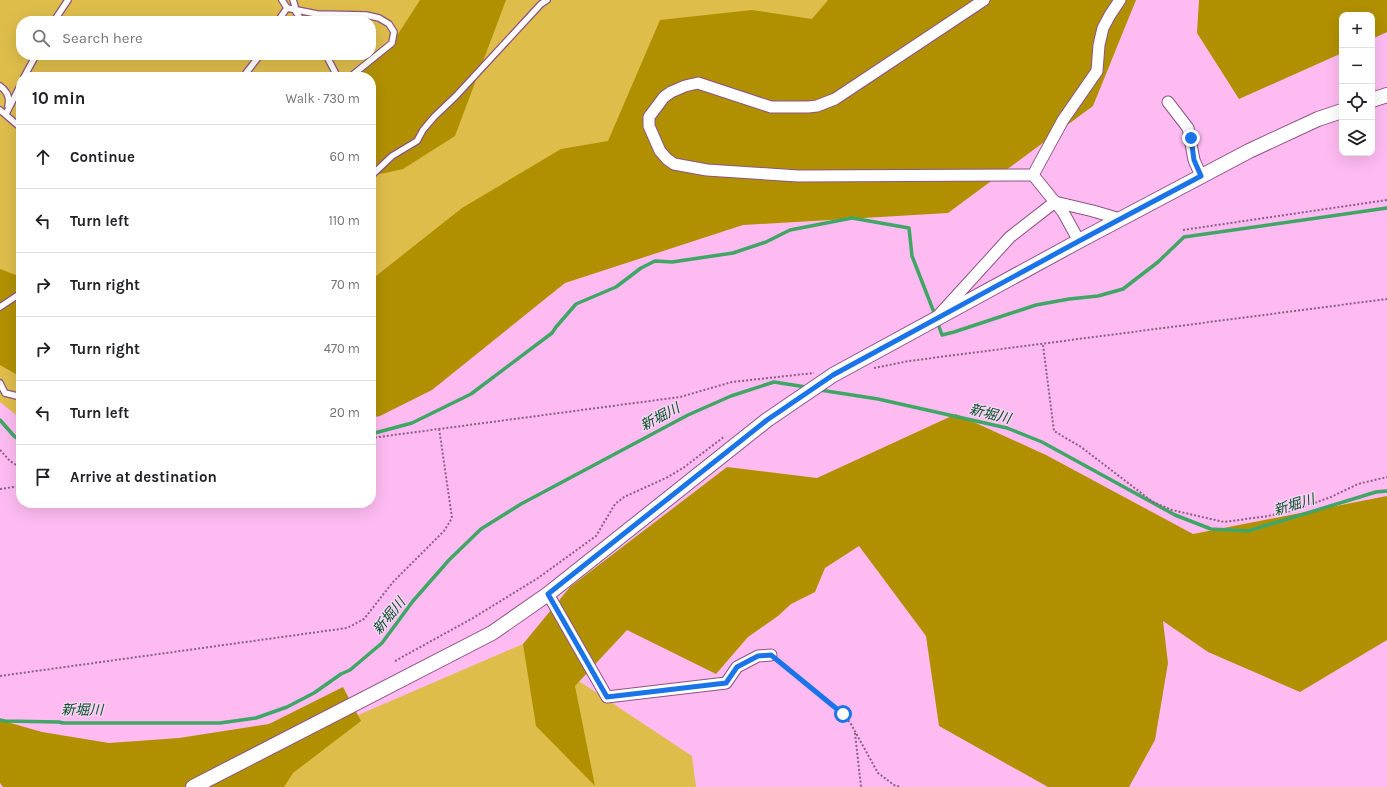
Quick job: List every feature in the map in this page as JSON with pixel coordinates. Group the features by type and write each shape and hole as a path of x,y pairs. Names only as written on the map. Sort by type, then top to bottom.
{"street":[{"path":"984,0 835,99 818,106 771,107 698,84 685,86 664,97 649,117 648,126 660,151 667,159 674,164 707,170 798,176 1033,175"},
{"path":"1033,175 1063,120 1097,71 1099,45 1103,28 1120,0"},
{"path":"1375,99 1387,95"},
{"path":"1168,102 1188,128 1194,160 1201,176"},
{"path":"193,787 492,634 548,594 767,420 833,375 1079,241 1249,151 1318,119 1339,112"},
{"path":"1033,175 1063,212 1079,241"},
{"path":"934,320 1010,237 1055,202 1093,210 1120,219"},
{"path":"548,594 607,697 726,683 737,667 758,656 771,655"}],"lane":[{"path":"57,16 68,0"},
{"path":"282,0 287,8 317,14 370,16"},
{"path":"293,0 295,6 294,9 299,16"},
{"path":"376,171 392,156 417,141 423,130 434,117 456,96 546,0"},
{"path":"281,16 287,8"},
{"path":"376,17 389,24 394,32 392,43 376,56"},
{"path":"27,72 33,60"},
{"path":"246,72 256,60"},
{"path":"329,60 335,72"},
{"path":"356,72 371,60"},
{"path":"0,86 4,89 10,100 6,114"},
{"path":"6,114 16,94"},
{"path":"0,110 16,123"},
{"path":"0,307 16,296"},
{"path":"0,383 5,393 16,396"}],"path":[{"path":"1183,230 1387,200"},
{"path":"871,368 1387,299"},
{"path":"1043,344 1054,430 1081,447 1153,502 1172,510 1224,522 1268,516 1295,510 1331,497 1358,484 1387,477"},
{"path":"376,437 680,397 732,382 816,372 833,375"},
{"path":"0,676 347,628 364,619 393,582 444,531 452,518 439,428"},
{"path":"395,661 473,618 538,578 596,536 615,504 624,497 654,484 683,468 727,434"},
{"path":"0,450 10,461 16,465"},
{"path":"0,489 16,487"},
{"path":"771,655 843,714 878,773 900,787"},
{"path":"855,732 861,787"}],"shaded area":[{"path":"0,0 937,0 658,188 376,338 376,72 16,72 16,415 0,402"},
{"path":"420,0 506,0 455,136 403,169 376,175 376,72 357,72 372,60 376,60 376,57 391,45"},
{"path":"828,0 1136,0 1093,106 948,213 743,225 565,283 432,390 376,417 376,276 462,208 561,149 608,141 660,20 752,10 812,19"},
{"path":"1199,0 1387,0 1387,32 1375,38 1375,12 1339,12 1339,54 1239,99 1197,33"},
{"path":"0,269 16,275 16,374 0,365"},
{"path":"956,414 1046,455 1193,534 1387,496 1387,640 1300,692 1208,652 1163,621 1168,663 1155,740 1129,787 1048,787 939,726 926,636 859,546 825,568 815,592 791,604 778,616 748,637 716,674 627,630 575,686 595,786 536,726 523,644 570,587 727,467 817,478"},
{"path":"523,644 692,756 696,787 200,787 201,783"},
{"path":"343,687 361,721 293,773 284,787 3,787 0,783 0,720 42,732 109,743 179,738 269,724"}],"waterway":[{"path":"937,321 942,335 1036,305 1098,296 1123,289 1158,262 1184,237 1387,208"},
{"path":"376,433 412,423 471,394 552,333 576,304 616,287 641,268 655,261 672,262 733,253 766,242 790,230 852,218 909,228 912,256 935,315"},
{"name":"新堀川","path":"0,720 63,723 220,723 256,718 287,707 314,693 341,674 350,670 382,643 413,601 449,560 481,529 521,504 688,415 731,396 774,382 806,387"},
{"name":"新堀川","path":"820,390 878,399 1007,428 1042,442 1175,515 1211,529 1248,531 1376,492 1387,491"},
{"path":"0,420 16,437"}],"route":[{"path":"843,714 771,655 758,656 737,667 726,683 607,697 548,594 767,420 833,375 1201,176 1194,160 1191,138"}]}
